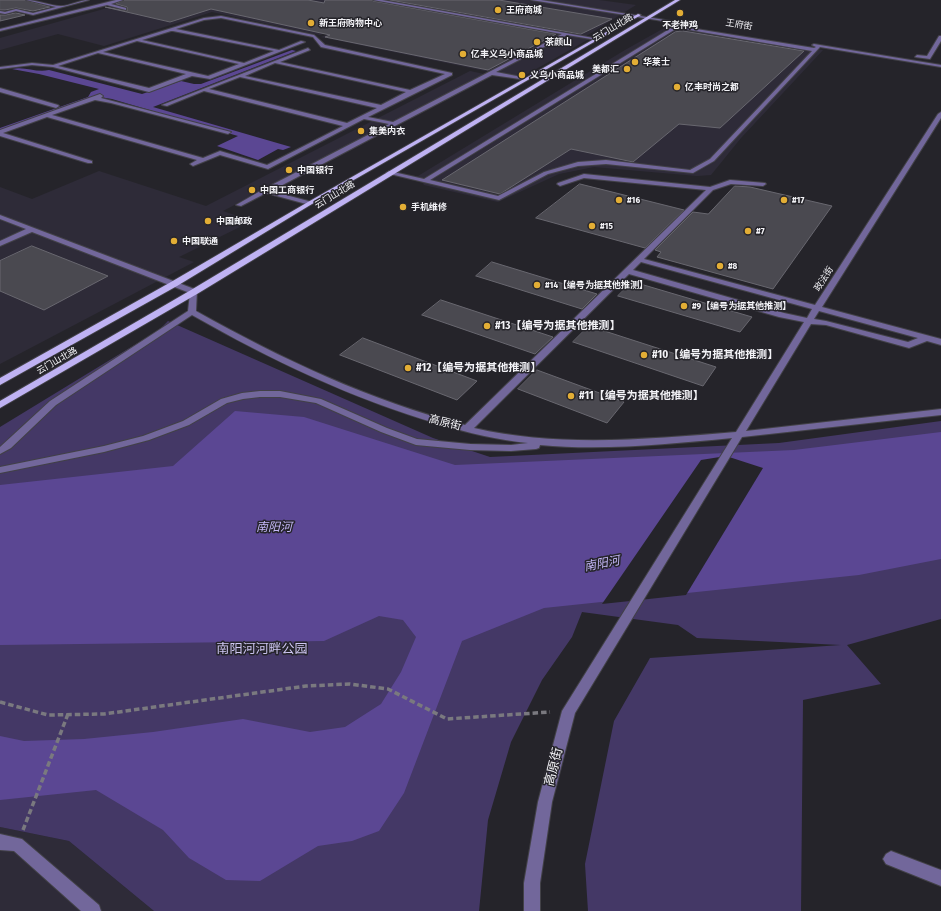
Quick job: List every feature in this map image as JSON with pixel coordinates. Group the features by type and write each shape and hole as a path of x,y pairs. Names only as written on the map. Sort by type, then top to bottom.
{"main road":[{"name":"云门山北路","path":"0,382 174,284 310,203 665,0"},
{"name":"云门山北路","path":"0,405 194,292 678,0"}],"street":[{"path":"28,0 59,7"},
{"path":"0,12 5,13 16,10 33,14 86,0"},
{"path":"0,30 121,0"},
{"path":"375,0 597,39"},
{"name":"王府街","path":"533,0 637,16 817,48 882,56 941,66"},
{"path":"106,4 125,8"},
{"path":"53,66 204,19 221,17 314,36 323,46 450,74 381,107 268,167 220,153 194,164"},
{"path":"425,181 673,29 684,28 817,48"},
{"path":"171,29 279,51"},
{"path":"239,206 264,191 566,34"},
{"path":"882,56 888,51 928,58 941,37"},
{"path":"137,40 244,64"},
{"path":"98,52 208,78 303,42"},
{"path":"389,173 499,198 546,173 578,164 606,162 691,172 712,160 817,48"},
{"path":"165,105 308,49"},
{"path":"275,62 411,92"},
{"path":"0,68 32,64 53,66 149,90 192,74"},
{"path":"491,73 526,79"},
{"path":"240,76 381,107"},
{"path":"0,90 56,106"},
{"path":"205,90 348,125"},
{"path":"0,126 88,94"},
{"path":"0,133 97,97 228,132"},
{"name":"政法街","path":"615,636 817,308 941,114"},
{"path":"46,115 203,160"},
{"path":"363,117 394,124"},
{"path":"0,133 90,162"},
{"path":"560,184 584,176 711,189"},
{"path":"467,429 711,189 730,182 763,184"},
{"path":"264,191 310,203"},
{"path":"0,217 194,292 192,312 53,403 8,446 0,451"},
{"path":"0,244 32,229"},
{"path":"640,260 941,342"},
{"path":"628,271 809,321 826,323 909,345 927,338"},
{"name":"高原街","path":"192,312 244,342 364,398 421,417 467,429 524,440 574,444 646,442 740,435 941,412"},
{"path":"0,470 26,466 132,442 186,423 224,401 260,394 280,394 318,401 384,430 416,442 470,447 511,448 574,444"},
{"name":"高原街","path":"532,911 532,883 545,802 569,711 615,636"},
{"path":"0,842 17,844 93,911"},
{"path":"891,859 941,878"}],"path":[{"path":"0,702 48,715 104,714 306,686 350,684 388,689 447,719 569,711"},
{"path":"17,844 68,714"}],"shaded area":[{"path":"136,0 599,0 636,5 583,38 589,39 522,77 490,72 321,37 398,8 383,11 320,35 212,12 104,46 58,34 0,50 0,38"},
{"name":"亿丰时尚之都","path":"680,26 823,50 741,138 711,175 697,176 594,167 559,174 498,202 424,185 418,176 625,50 666,27"},
{"path":"470,71 484,74 223,211 252,221 179,257 194,262 0,364 0,187 32,199 99,171 206,206"},
{"path":"0,827 69,841 154,911 0,911"}],"green space":[{"name":"南阳河河畔公园","path":"168,321 433,438 490,457 779,443 941,421 941,619 847,645 881,684 803,700 801,911 588,911 585,864 614,721 650,658 841,645 697,638 678,625 582,612 572,637 542,680 511,742 488,820 479,911 154,911 69,841 0,827 0,427 159,330"}],"water":[{"path":"292,50 296,51 153,107 291,147 283,150 278,149 258,160 217,146 238,136 112,99 94,96 0,130 0,128 88,97 91,92 99,89 12,69 21,68 40,71 49,70 142,94 181,81 201,84"},
{"name":"南阳河","path":"235,411 304,417 455,465 794,450 941,432 941,559 859,575 544,608 462,641 404,793 379,831 352,841 318,846 260,881 226,880 189,858 163,830 96,790 0,800 0,736 24,741 84,739 153,732 243,719 310,732 345,727 381,704 401,672 416,637 403,620 379,616 324,641 0,645 0,485 173,466"}],"pier":[{"path":"726,456 763,468 686,595 602,604 701,460"}],"building":[{"path":"0,0 25,0 50,7 33,11 16,8 0,10"},
{"path":"124,0 308,0 324,3 325,0 372,0 556,34 488,70 325,37 330,35 211,9 170,22 105,7 127,11 127,7 116,4"},
{"name":"王府商城","path":"390,0 499,0 612,19 581,34"},
{"path":"16,13 25,15 0,21 0,15"},
{"name":"亿丰时尚之都","path":"683,31 804,51 720,128 679,124 633,162 571,149 500,194 442,180 675,32"},
{"path":"580,184 684,210 645,248 536,218"},
{"path":"735,186 750,187 832,206 773,289 657,257 661,252 655,250 693,212 708,214"},
{"path":"32,246 108,276 44,310 0,291 0,261"},
{"name":"#14【编号为据其他推测】","path":"492,262 597,294 582,309 476,276"},
{"name":"#9【编号为据其他推测】","path":"632,282 752,317 740,332 618,296"},
{"name":"#13【编号为据其他推测】","path":"441,300 553,337 535,354 422,315"},
{"name":"#10【编号为据其他推测】","path":"589,326 716,367 703,386 573,342"},
{"name":"#12【编号为据其他推测】","path":"363,338 477,381 457,400 340,355"},
{"name":"#11【编号为据其他推测】","path":"537,370 624,402 607,423 518,389"}],"place":[{"name":"王府商城","path":"498,10"},
{"name":"不老神鸡","path":"680,13"},
{"name":"新王府购物中心","path":"311,23"},
{"name":"茶颜山","path":"537,42"},
{"name":"亿丰义乌小商品城","path":"463,54"},
{"name":"华莱士","path":"635,62"},
{"name":"美都汇","path":"627,69"},
{"name":"义乌小商品城","path":"522,75"},
{"name":"亿丰时尚之都","path":"677,87"},
{"name":"集美内衣","path":"361,131"},
{"name":"中国银行","path":"289,170"},
{"name":"中国工商银行","path":"252,190"},
{"name":"#16","path":"619,200"},
{"name":"#17","path":"784,200"},
{"name":"手机维修","path":"403,207"},
{"name":"中国邮政","path":"208,221"},
{"name":"#15","path":"592,226"},
{"name":"#7","path":"748,231"},
{"name":"中国联通","path":"174,241"},
{"name":"#8","path":"720,266"},
{"name":"#14【编号为据其他推测】","path":"537,285"},
{"name":"#9【编号为据其他推测】","path":"684,306"},
{"name":"#13【编号为据其他推测】","path":"487,326"},
{"name":"#10【编号为据其他推测】","path":"644,355"},
{"name":"#12【编号为据其他推测】","path":"408,368"},
{"name":"#11【编号为据其他推测】","path":"571,396"}]}
